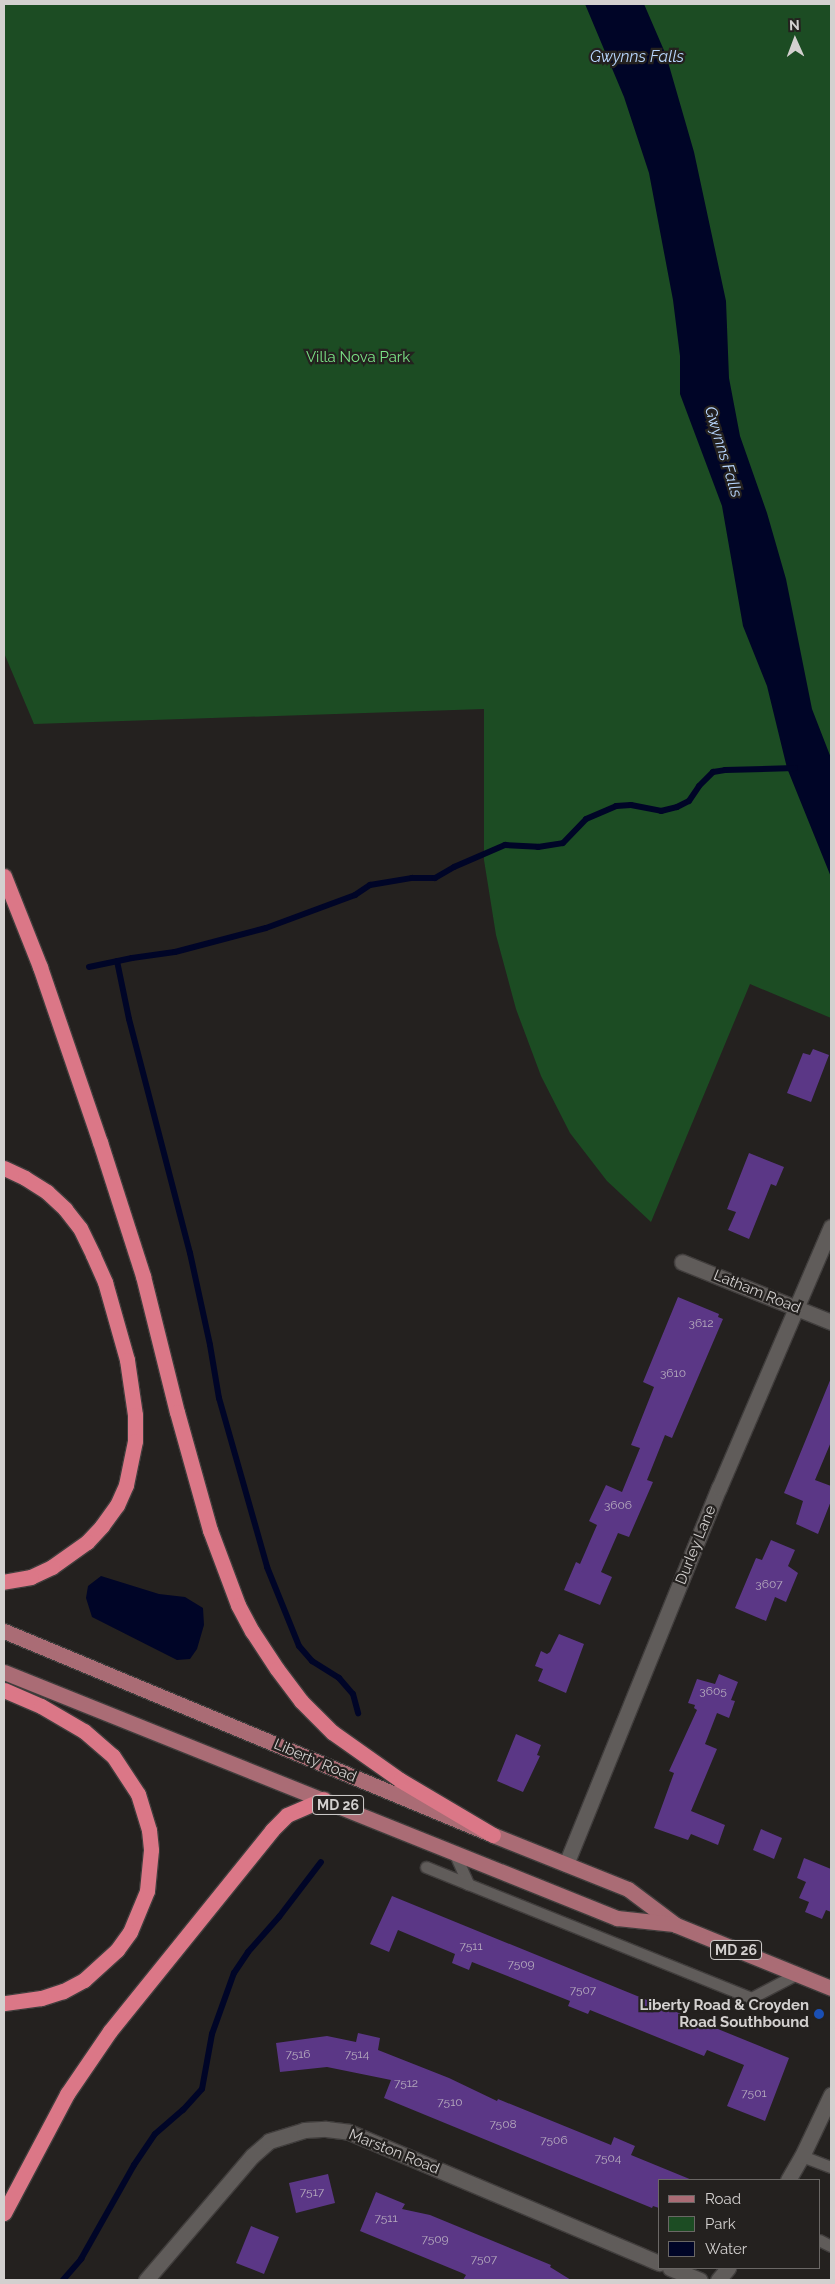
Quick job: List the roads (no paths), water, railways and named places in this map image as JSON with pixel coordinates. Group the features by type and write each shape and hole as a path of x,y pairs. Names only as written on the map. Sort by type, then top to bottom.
{"highway":[{"path":"4,876 43,976 100,1142 143,1276 177,1412 210,1530 223,1568 248,1625 301,1701 332,1732 400,1780 493,1835"},
{"path":"4,1168 25,1178 47,1192 65,1209 80,1228 105,1282 127,1360 135,1415 135,1441 126,1485 117,1505 102,1526 76,1551 52,1567 31,1577 4,1582"},
{"path":"4,1690 41,1706 84,1731 113,1756 138,1794 149,1830 151,1850 148,1891 141,1910 130,1932 112,1955 84,1980 63,1991 42,1998 4,2002"},
{"path":"4,2213 67,2094 110,2031 272,1830 287,1815 324,1799"}],"main road":[{"name":"Liberty Road","path":"4,1631 493,1835 628,1889 676,1925 831,1988"},
{"name":"Liberty Road","path":"4,1672 617,1918 676,1925"}],"street":[{"name":"Durley Lane","path":"566,1864 723,1479 831,1227"},
{"name":"Latham Road","path":"682,1262 831,1322"},
{"path":"789,2179 802,2156 831,2095"},
{"name":"Marston Road","path":"146,2280 252,2156 269,2141 304,2130 326,2129 349,2132 658,2263"},
{"path":"672,2269 700,2280"},
{"path":"718,2280 727,2269"}],"lane":[{"path":"454,1852 468,1884"},
{"path":"426,1867 752,1998 797,1974"},
{"path":"802,2156 831,2167"}],"water":[{"name":"Gwynns Falls","path":"585,4 644,4 666,55 694,152 726,301 729,378 740,436 767,513 786,579 812,709 831,758 831,877 787,768 767,686 743,626 722,506 680,394 680,356 673,300 649,173 624,97"},
{"path":"101,1576 159,1594 185,1597 203,1608 204,1625 197,1649 190,1659 177,1660 92,1617 86,1598 88,1586"}],"waterway":[{"path":"89,967 175,952 266,928 355,895 370,885 412,878 435,878 454,867 505,845 538,847 563,843 586,819 616,806 631,805 661,811 677,807 689,801 699,786 713,772 795,768"},
{"path":"117,961 129,1019 190,1253 210,1345 219,1398 267,1567 299,1646 312,1661 339,1678 353,1694 358,1713"},
{"path":"63,2280 81,2259 134,2165 155,2134 183,2110 202,2089 212,2034 234,1973 248,1952 279,1917 321,1862"}],"place":[{"name":"Liberty Road & Croyden Road Southbound","path":"819,2014"}],"park label":[{"name":"Villa Nova Park","path":"358,358"}]}
